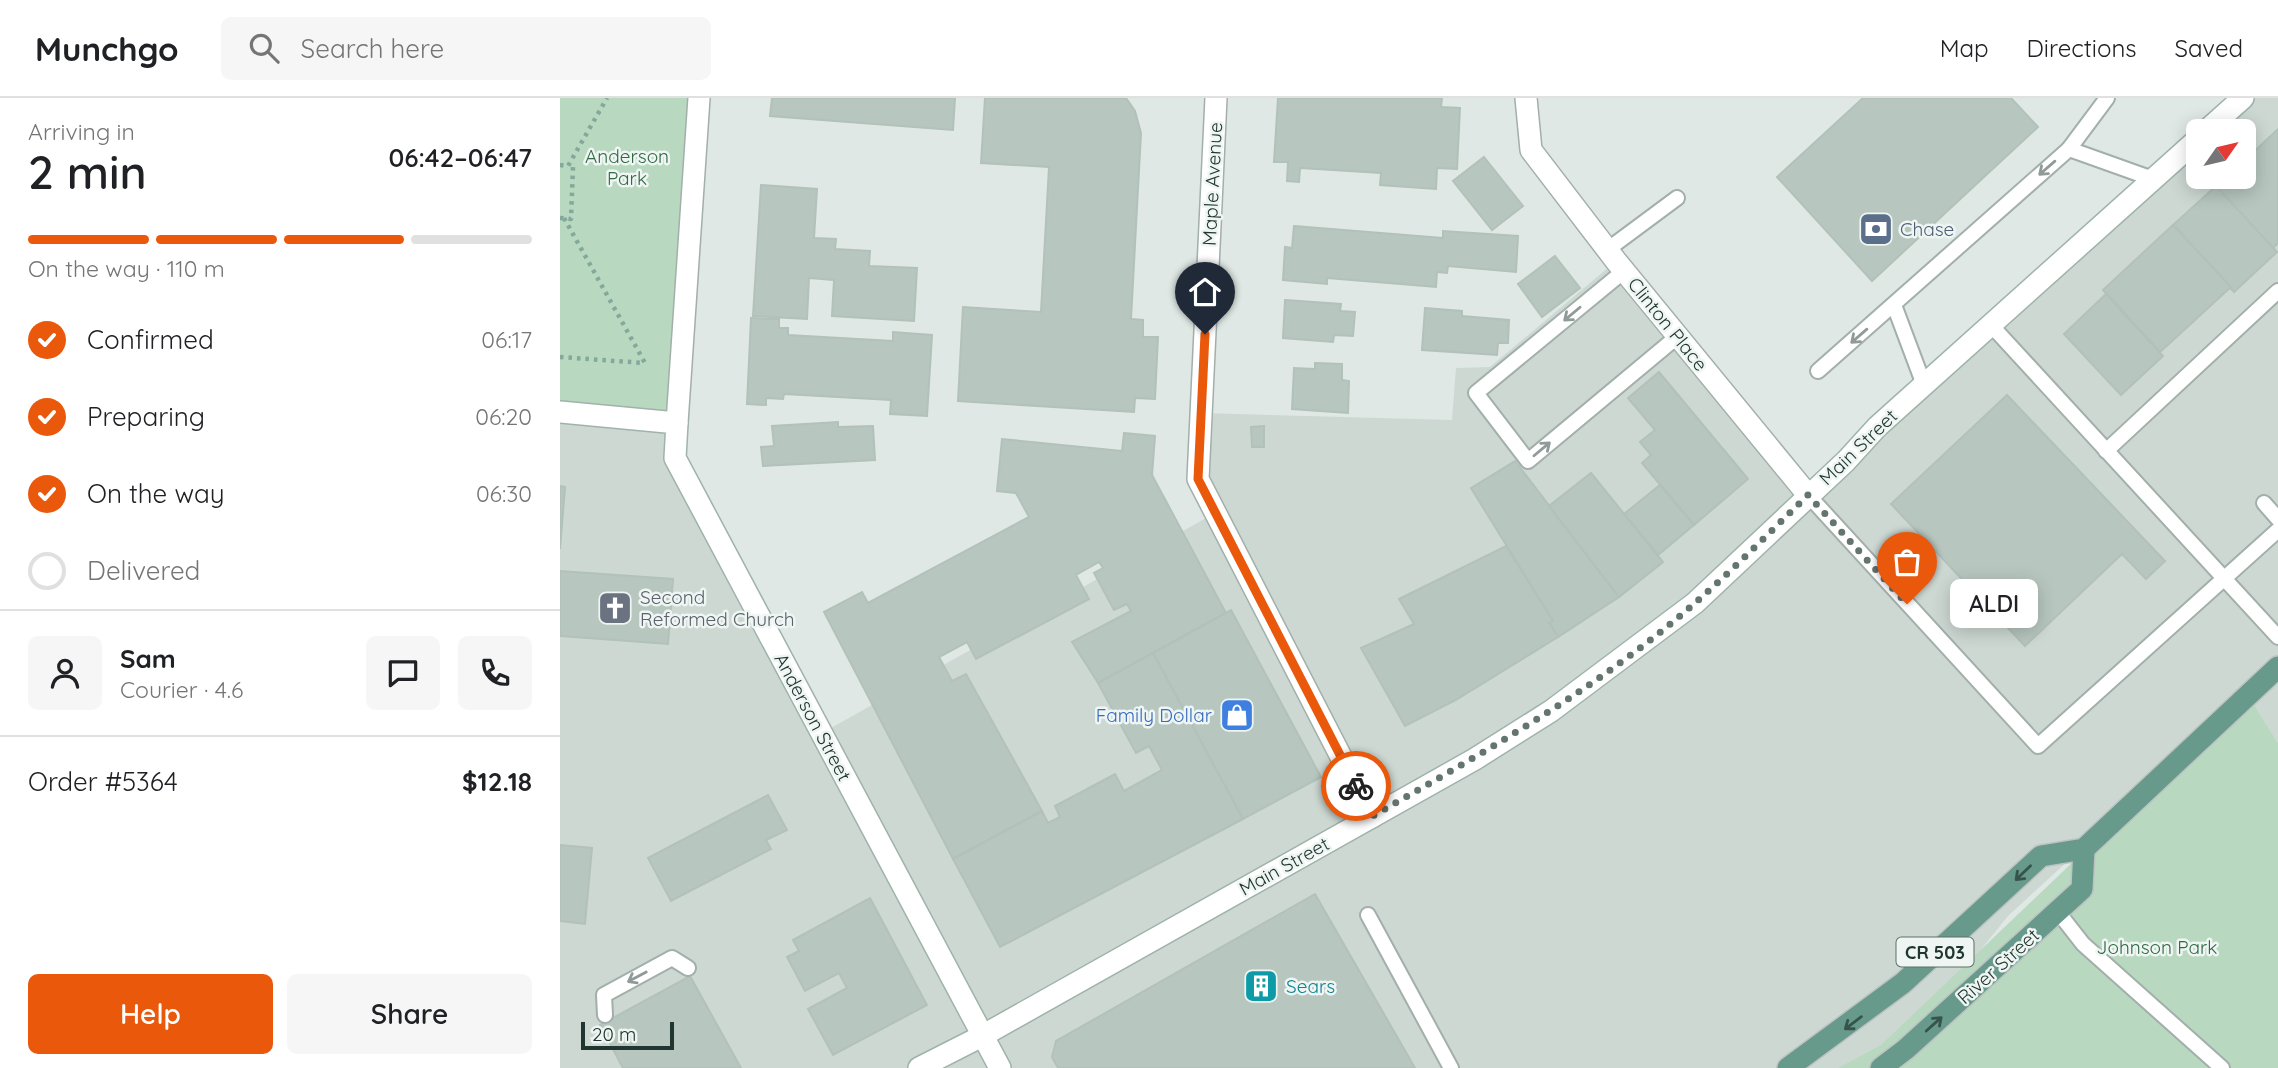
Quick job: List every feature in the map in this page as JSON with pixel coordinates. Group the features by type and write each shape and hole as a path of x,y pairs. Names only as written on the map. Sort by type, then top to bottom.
{"main road":[{"name":"Anderson Street","path":"699,98 676,458 1000,1068"},
{"name":"Maple Avenue","path":"1216,98 1198,479 1371,817"},
{"name":"Clinton Place","path":"1526,98 1531,150 1607,250 1808,495"},
{"path":"2219,119 2243,98"},
{"name":"Main Street","path":"919,1068 1486,752 1625,659 1695,603 1924,385 2186,150"},
{"path":"560,412 677,423"},
{"path":"2084,849 2278,667"},
{"name":"River Street","path":"1881,1068 2082,889 2084,849"},
{"name":"CR 503","path":"1788,1068 1903,983 2041,856 2084,849"}],"lane":[{"path":"1818,371 2069,149 2107,98"},
{"path":"2069,149 2153,179"},
{"path":"1607,250 1677,198"},
{"path":"1624,271 1476,393 1528,461 1678,336"},
{"path":"2106,451 2278,291"},
{"path":"1894,305 1924,385"},
{"path":"1990,325 2278,637"},
{"path":"1808,495 2038,746 2278,530"},
{"path":"2264,503 2278,519"},
{"path":"2058,912 2083,944 2222,1068"},
{"path":"1368,915 1451,1068"},
{"path":"605,1015 604,995 672,958 688,968"}],"path":[{"path":"568,166 607,98"},
{"path":"560,165 573,167 571,219 562,218"},
{"path":"560,358 645,363 562,218"}],"shaded area":[{"path":"2243,98 2278,98 2278,743 2248,695 2008,916 1966,968 1911,1022 1851,1068 560,1068 560,412 677,423 676,458 822,733 1215,513 1198,479 1201,413 1452,420 1456,368 1490,367 1616,261 1807,495 2186,150 2186,189 2256,189 2256,119 2219,119"}],"green space":[{"name":"Anderson Park","path":"560,98 699,98 677,423 560,412"},
{"name":"Johnson Park","path":"2248,695 2278,743 2278,1068 1838,1068 1881,1045"}],"building":[{"path":"772,98 955,98 953,130 770,116"},
{"path":"985,98 1126,98 1135,111 1141,133 1131,319 1143,320 1143,337 1158,337 1155,399 1135,398 1134,412 958,401 963,307 1041,312 1049,167 981,163"},
{"path":"1278,98 1442,98 1441,107 1460,108 1457,169 1437,168 1436,189 1380,185 1381,173 1300,168 1299,182 1287,181 1288,162 1274,162"},
{"name":"Chase","path":"1863,98 2011,98 2038,127 1872,281 1777,177"},
{"path":"2278,129 2278,243 2273,248 2219,189 2256,189 2256,150"},
{"path":"1484,157 1523,206 1492,230 1453,181"},
{"path":"761,185 817,189 814,238 836,239 835,249 870,251 869,266 917,268 914,321 832,316 834,280 809,278 807,319 753,316"},
{"path":"2213,189 2219,189 2277,252 2234,292 2173,225"},
{"path":"2173,225 2231,287 2160,352 2103,290"},
{"path":"1294,226 1443,238 1443,231 1518,236 1516,272 1448,266 1447,273 1437,272 1436,287 1327,278 1327,284 1283,280 1285,247 1292,248"},
{"path":"1555,256 1580,288 1542,317 1518,284"},
{"path":"2106,294 2163,356 2121,395 2064,334"},
{"path":"1285,300 1341,304 1340,311 1355,312 1353,336 1334,335 1333,342 1283,338"},
{"path":"1425,308 1462,311 1462,316 1509,320 1508,343 1498,343 1497,355 1422,350"},
{"path":"751,318 779,319 779,328 788,328 788,335 893,341 893,332 932,335 927,416 890,414 891,400 784,394 783,399 766,398 766,405 747,404"},
{"path":"1315,363 1342,364 1342,380 1349,381 1348,413 1292,409 1294,368 1315,369"},
{"path":"1659,372 1748,479 1694,525 1642,463 1651,455 1640,442 1655,430 1628,398"},
{"path":"2007,395 2165,561 2146,579 2122,554 2025,646 1891,504"},
{"path":"838,422 838,427 873,426 875,460 763,466 761,447 774,446 772,426"},
{"path":"1264,426 1264,447 1252,447 1251,427"},
{"path":"1124,433 1155,436 1152,475 1226,613 1098,683 1072,642 1131,611 1127,604 1114,610 1094,573 1103,568 1099,562 1076,575 1089,599 976,659 967,642 939,657 952,681 966,674 1042,811 953,859 824,612 862,592 868,603 1029,517 1016,493 997,491 1002,439 1122,451"},
{"path":"1515,461 1619,597 1558,637 1549,623 1553,621 1471,488"},
{"path":"1591,473 1663,562 1619,597 1549,506"},
{"path":"1660,485 1694,525 1658,555 1624,514"},
{"path":"560,486 565,487 560,549"},
{"path":"1506,546 1553,621 1549,623 1558,637 1456,700 1405,726 1361,648 1414,624 1399,599"},
{"name":"Second Reformed Church","path":"560,571 673,579 668,644 560,636"},
{"name":"Family Dollar","path":"1231,610 1321,777 1243,819 1153,653"},
{"path":"1153,653 1243,819 1000,947 953,859 1042,811 1048,823 1060,817 1055,806 1115,774 1124,791 1162,770 1149,746 1136,753 1098,683"},
{"path":"768,795 787,830 766,840 771,849 671,901 648,858"},
{"path":"560,845 592,848 585,924 560,921"},
{"name":"Sears","path":"1315,894 1415,1068 1058,1068 1052,1057 1056,1041"},
{"path":"870,898 927,1005 833,1055 808,1009 847,988 839,973 805,991 787,957 799,951 793,940"},
{"path":"690,976 741,1068 623,1068 600,1025"}],"way so far":[{"path":"1356,786 1371,817 1475,759 1551,711 1625,659 1695,603 1808,495 1907,604"}],"place":[{"name":"Chase","path":"1876,229"},
{"name":"ALDI","path":"1907,604"},
{"name":"Second Reformed Church","path":"615,608"},
{"name":"Family Dollar","path":"1237,715"},
{"name":"Sears","path":"1261,986"}],"route":[{"path":"1205,334 1198,479 1356,786"}]}
